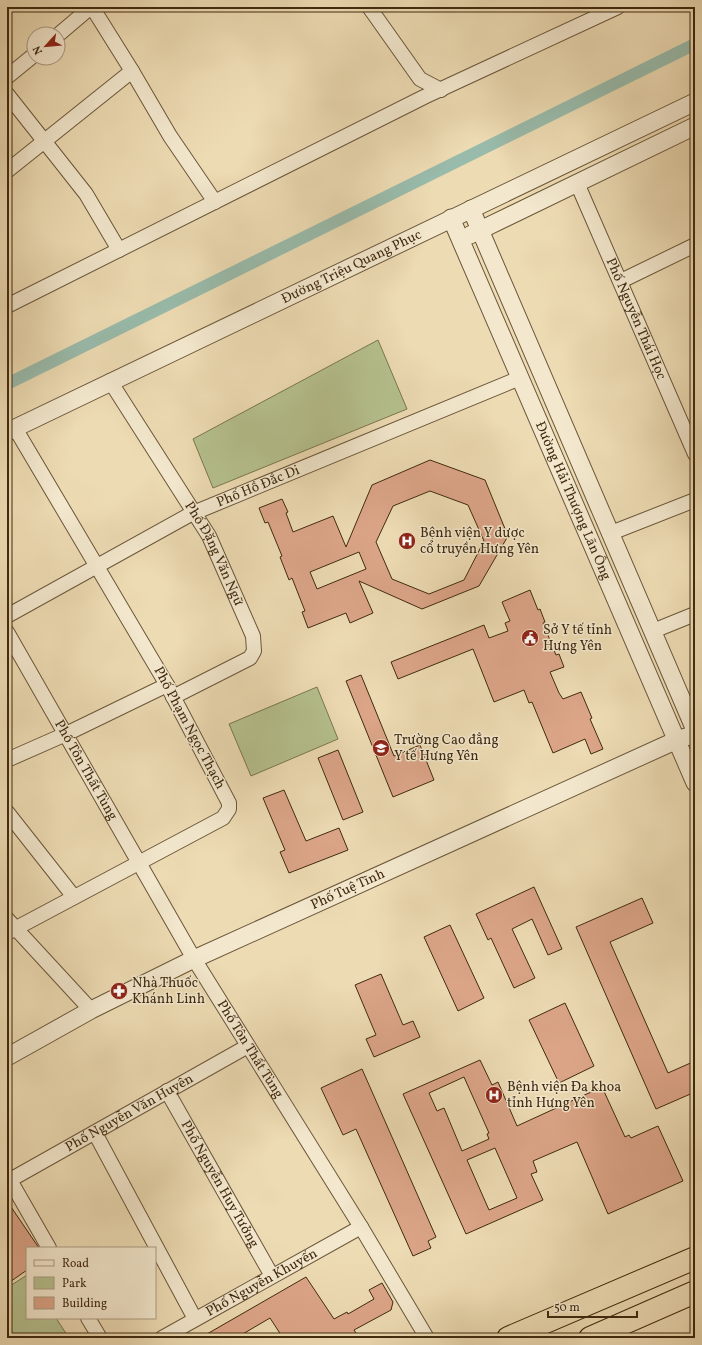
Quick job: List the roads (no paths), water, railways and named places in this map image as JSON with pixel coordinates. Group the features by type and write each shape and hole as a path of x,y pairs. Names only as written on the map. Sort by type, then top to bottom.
{"highway":[{"path":"508,1338 695,1258"},
{"path":"590,1338 695,1292"}],"street":[{"path":"66,28 92,7 170,136 215,202"},
{"path":"368,7 420,79 441,90"},
{"path":"10,299 119,250 441,90 618,7"},
{"path":"7,77 26,62"},
{"path":"7,171 132,71"},
{"path":"7,94 45,140 86,194 119,250"},
{"name":"Đường Triệu Quang Phục","path":"11,430 110,381 695,102"},
{"path":"461,239 695,126"},
{"name":"Phố Nguyễn Thái Học","path":"577,183 621,281 695,454"},
{"name":"Đường Hải Thượng Lãn Ông","path":"471,209 695,730"},
{"name":"Đường Hải Thượng Lãn Ông","path":"451,218 695,783"},
{"path":"621,281 695,245"},
{"name":"Phố Hồ Đắc Di","path":"7,616 194,513 520,378"},
{"name":"Phố Đặng Văn Ngữ","path":"110,381 209,536 253,636 254,651 250,658 173,697"},
{"name":"Phố Phạm Ngọc Thạch","path":"10,927 74,897 223,818 229,809 229,803 167,685 96,566 11,430"},
{"path":"558,465 578,456"},
{"path":"611,533 695,500"},
{"path":"653,630 695,614"},
{"name":"Phố Tôn Thất Tùng","path":"7,632 194,959 361,1227 427,1338"},
{"path":"7,760 66,734 167,685"},
{"name":"Phố Tuệ Tĩnh","path":"7,1057 91,1010 194,959 677,740 695,734"},
{"path":"7,812 74,897"},
{"path":"10,927 91,1010"},
{"name":"Phố Nguyễn Văn Huyên","path":"9,1178 95,1133 248,1046"},
{"name":"Phố Nguyễn Huy Tưởng","path":"167,1091 272,1276"},
{"path":"95,1133 195,1319"},
{"path":"9,1178 48,1247"},
{"name":"Phố Nguyễn Khuyến","path":"162,1338 361,1227"},
{"path":"89,1319 100,1338"}],"waterway":[{"path":"7,384 695,44"}],"place":[{"name":"Bệnh viện Y dược cổ truyền Hưng Yên","path":"407,541"},
{"name":"Sở Y tế tỉnh Hưng Yên","path":"530,638"},
{"name":"Trường Cao đẳng Y tế Hưng Yên","path":"381,748"},
{"name":"Nhà Thuốc Khánh Linh","path":"119,991"},
{"name":"Bệnh viện Đa khoa tỉnh Hưng Yên","path":"494,1095"}]}
